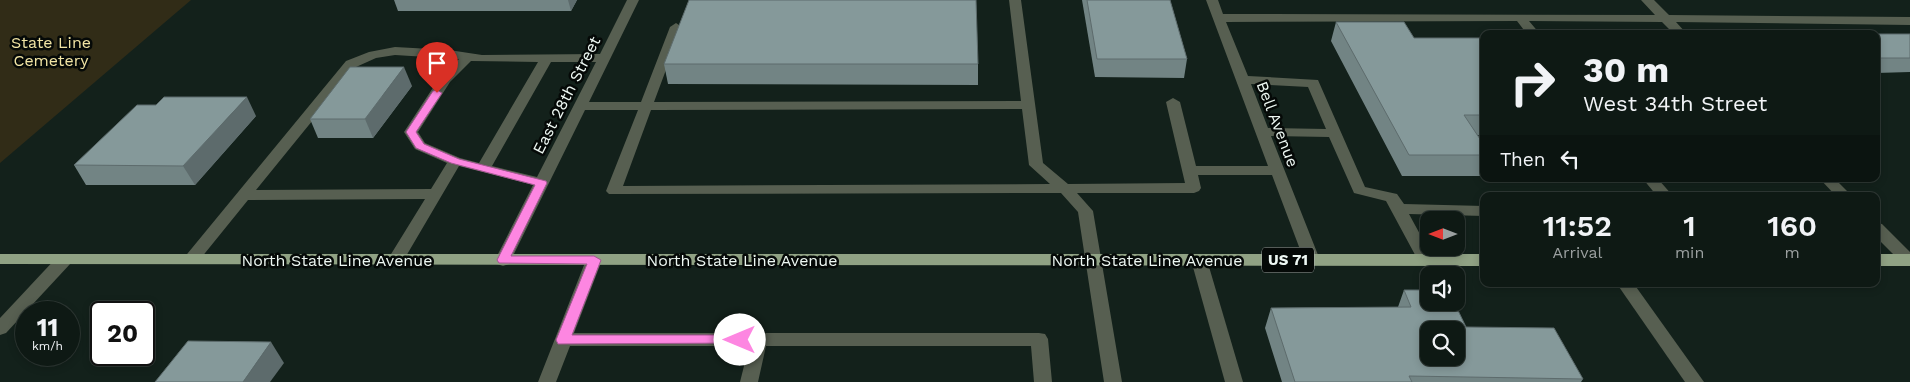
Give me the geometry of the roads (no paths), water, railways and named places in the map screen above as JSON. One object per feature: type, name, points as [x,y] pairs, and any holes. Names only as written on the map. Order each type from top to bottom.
[{"type":"main road","name":"North State Line Avenue","points":[[0,259],[1480,260]]},
{"type":"main road","points":[[1880,260],[1910,260]]},
{"type":"street","name":"East 28th Street","points":[[503,260],[633,0]]},
{"type":"street","points":[[1015,0],[1036,165],[1066,190],[1085,211],[1113,382]]},
{"type":"street","name":"Bell Avenue","points":[[1212,0],[1312,260]]},
{"type":"street","points":[[1647,0],[1677,30]]},
{"type":"street","points":[[1520,17],[1531,30]]},
{"type":"street","points":[[1220,18],[1520,17],[1910,21]]},
{"type":"street","points":[[676,27],[614,190],[1066,190],[1194,188],[1173,102]]},
{"type":"street","points":[[191,260],[351,64],[373,55],[394,51],[482,59],[604,58]]},
{"type":"street","points":[[468,57],[445,80],[411,132],[420,146],[455,161],[542,183]]},
{"type":"street","points":[[483,168],[546,59]]},
{"type":"street","points":[[1242,80],[1313,83],[1359,190],[1392,197],[1426,260]]},
{"type":"street","points":[[580,106],[1028,105]]},
{"type":"street","points":[[1262,132],[1335,133]]},
{"type":"street","points":[[396,260],[455,161]]},
{"type":"street","points":[[1191,171],[1277,170]]},
{"type":"street","points":[[1653,182],[1661,192]]},
{"type":"street","points":[[1830,182],[1840,192]]},
{"type":"street","points":[[245,195],[436,194]]},
{"type":"street","points":[[1398,209],[1480,211]]},
{"type":"street","points":[[1880,232],[1910,260]]},
{"type":"street","points":[[0,329],[65,260]]},
{"type":"street","points":[[547,382],[594,260]]},
{"type":"street","points":[[1200,260],[1234,382]]},
{"type":"street","points":[[1627,287],[1695,382]]},
{"type":"street","points":[[563,340],[1039,339],[1043,382]]},
{"type":"street","points":[[749,382],[759,340]]},
{"type":"park label","name":"State Line Cemetery","points":[[51,51]]}]
